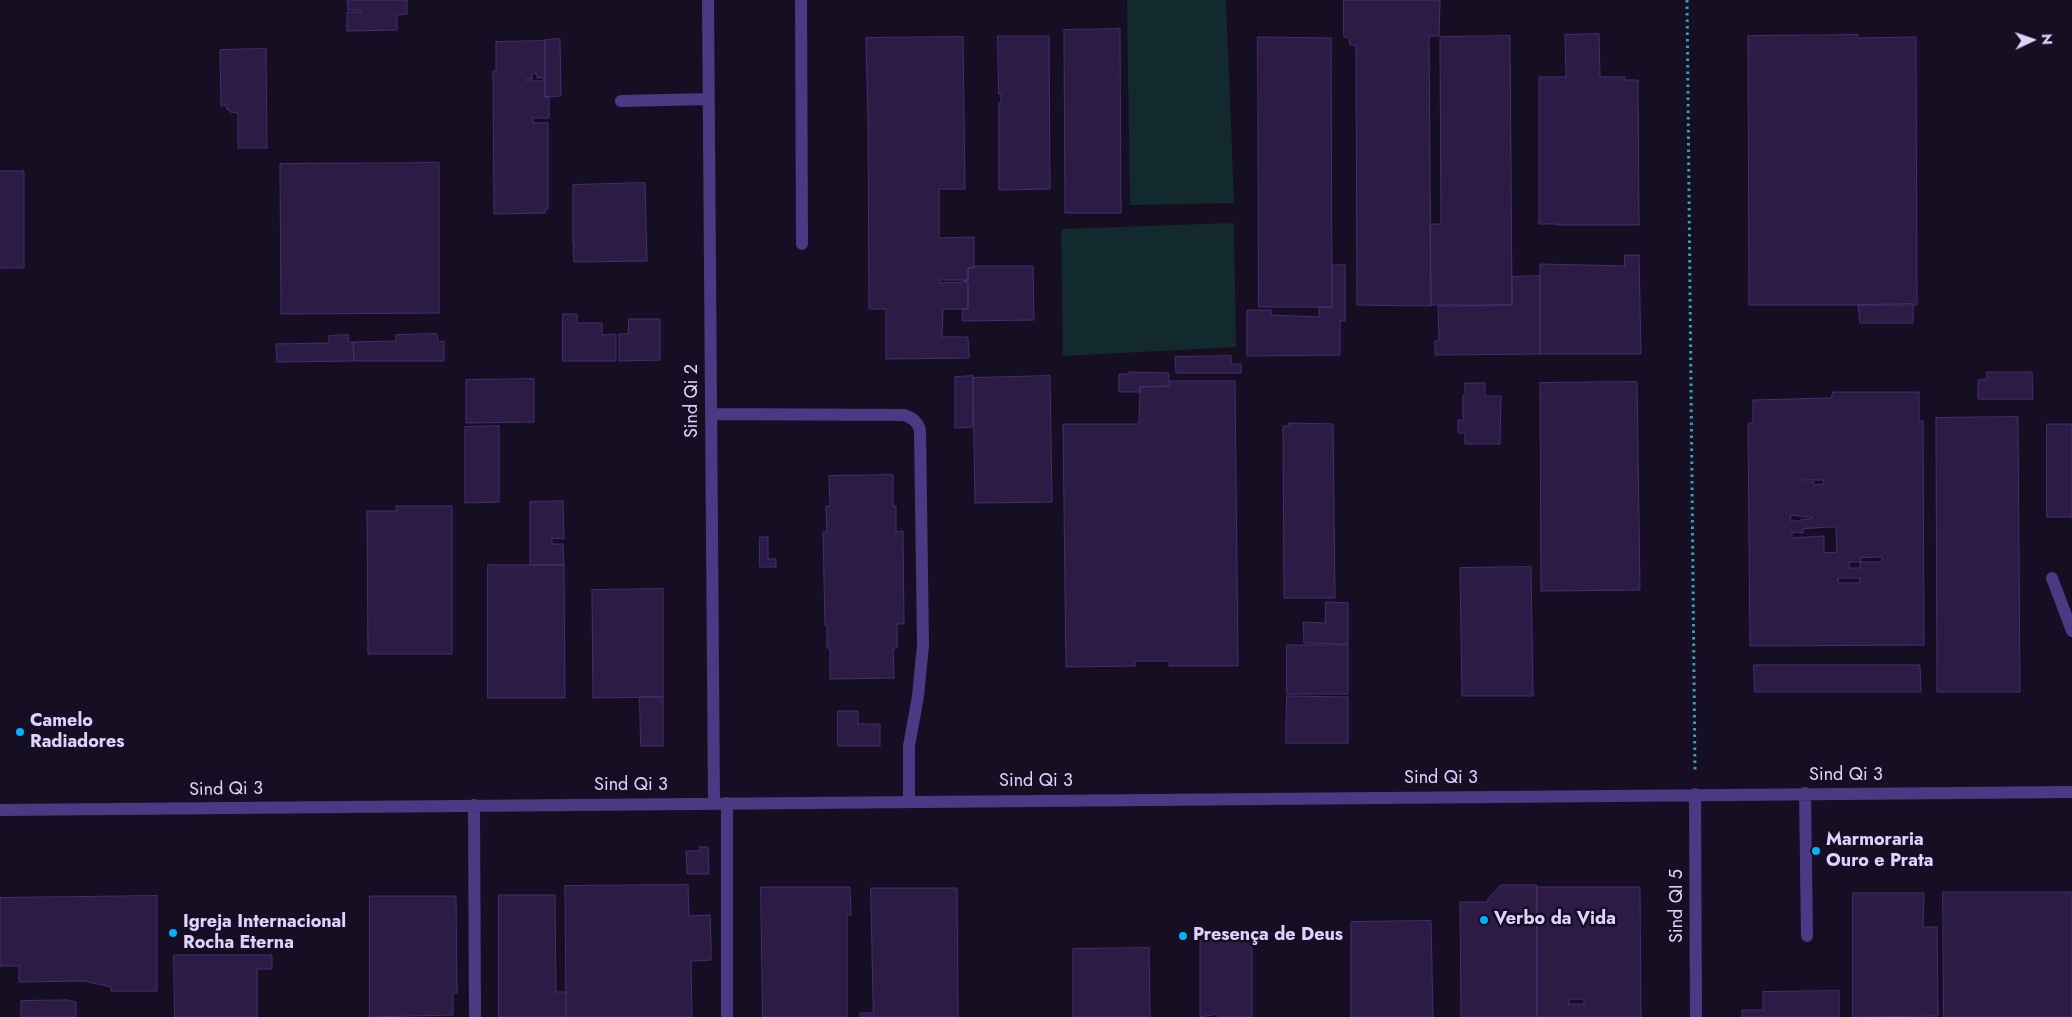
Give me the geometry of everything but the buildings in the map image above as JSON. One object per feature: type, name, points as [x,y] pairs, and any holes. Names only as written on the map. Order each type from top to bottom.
[{"type":"street","name":"Sind Qi 2","points":[[708,0],[714,803]]},
{"type":"street","points":[[801,0],[802,244]]},
{"type":"street","points":[[620,101],[708,99]]},
{"type":"street","points":[[711,414],[904,415],[910,417],[918,424],[920,430],[923,645],[918,696],[909,746],[909,801]]},
{"type":"street","points":[[2052,578],[2072,631]]},
{"type":"street","name":"Sind Qi 3","points":[[0,810],[727,802],[2072,792]]},
{"type":"street","points":[[1805,793],[1807,936]]},
{"type":"street","name":"Sind QI 5","points":[[1695,794],[1696,1017]]},
{"type":"street","points":[[727,802],[727,1017]]},
{"type":"street","points":[[474,805],[475,1017]]},
{"type":"path","points":[[1688,0],[1695,794]]},
{"type":"green space","points":[[1127,0],[1226,0],[1234,203],[1130,205]]},
{"type":"green space","points":[[1234,223],[1236,347],[1063,356],[1061,229]]},
{"type":"place","name":"Camelo Radiadores","points":[[20,732]]},
{"type":"place","name":"Marmoraria Ouro e Prata","points":[[1816,851]]},
{"type":"place","name":"Verbo da Vida","points":[[1484,920]]},
{"type":"place","name":"Igreja Internacional Rocha Eterna","points":[[173,933]]},
{"type":"place","name":"Presença de Deus","points":[[1183,936]]}]
